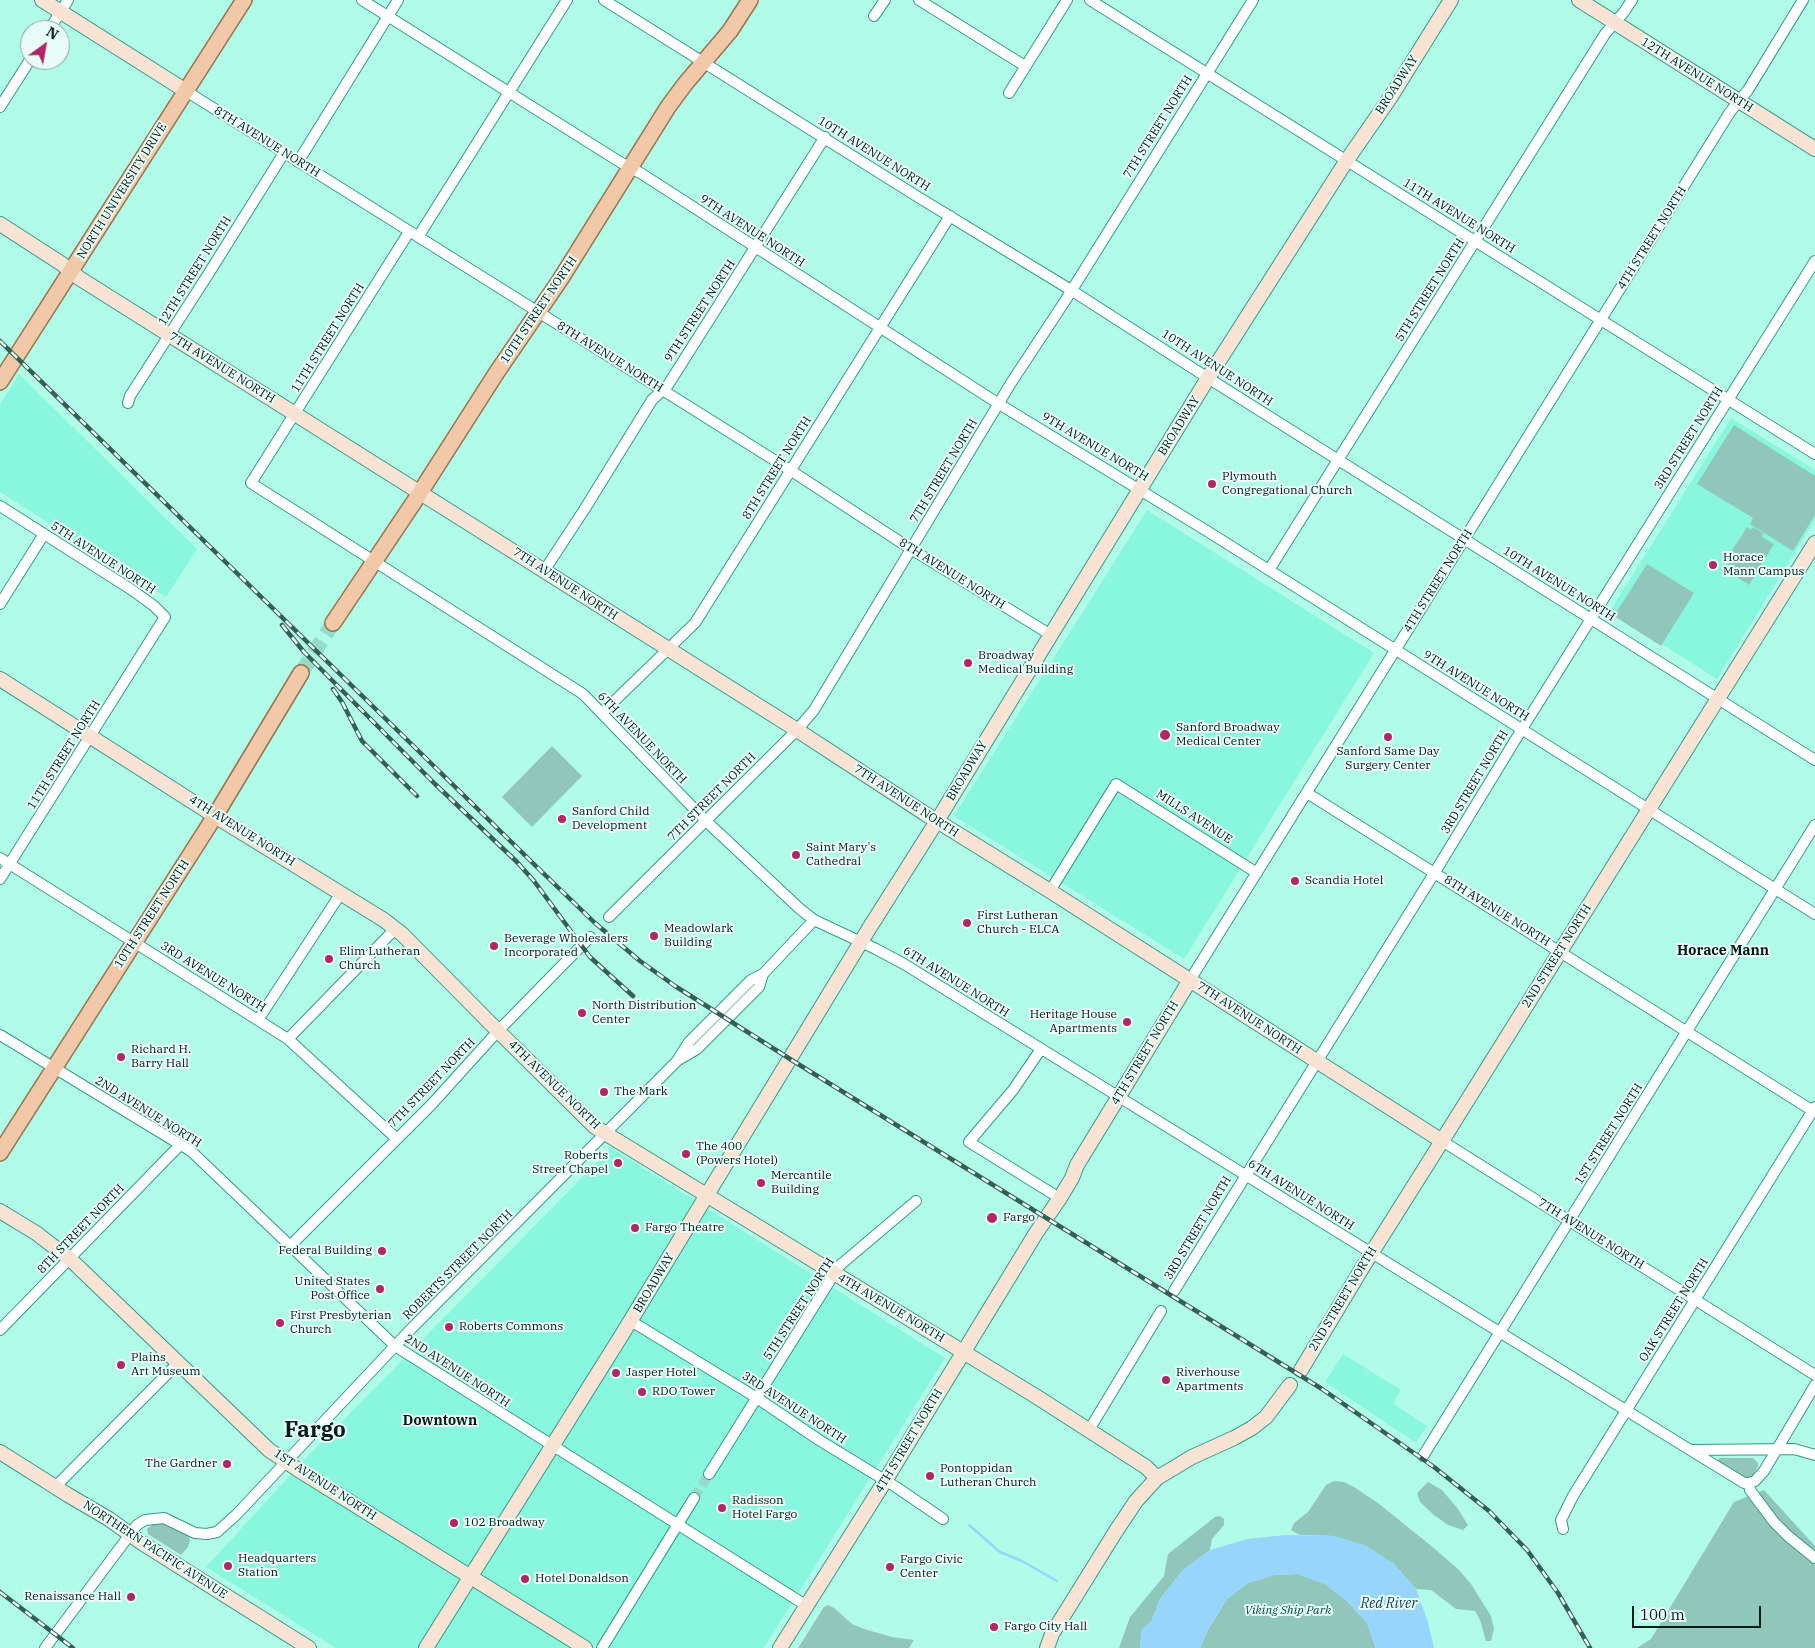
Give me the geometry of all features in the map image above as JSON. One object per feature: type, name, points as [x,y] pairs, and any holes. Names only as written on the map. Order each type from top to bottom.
[{"type":"main road","name":"NORTH UNIVERSITY DRIVE","points":[[0,382],[244,0]]},
{"type":"main road","name":"10TH STREET NORTH","points":[[333,623],[375,562],[496,372],[560,280],[668,108],[685,84],[730,31],[750,0]]},
{"type":"main road","name":"10TH STREET NORTH","points":[[0,1153],[215,816],[301,673]]},
{"type":"street","name":"8TH AVENUE NORTH","points":[[42,0],[64,6],[186,91],[662,389],[911,549],[1051,635]]},
{"type":"street","name":"9TH AVENUE NORTH","points":[[362,0],[630,168],[999,404],[1140,489],[1815,914]]},
{"type":"street","points":[[298,162],[398,0]]},
{"type":"street","name":"11TH STREET NORTH","points":[[251,483],[509,92],[567,0]]},
{"type":"street","name":"10TH AVENUE NORTH","points":[[604,0],[1071,290],[1815,760]]},
{"type":"street","points":[[874,16],[885,0]]},
{"type":"street","points":[[919,0],[1025,66]]},
{"type":"street","points":[[1009,93],[1067,0]]},
{"type":"street","name":"11TH AVENUE NORTH","points":[[1090,0],[1815,454]]},
{"type":"street","name":"7TH STREET NORTH","points":[[609,917],[814,710],[999,404],[1252,0]]},
{"type":"street","name":"BROADWAY","points":[[426,1648],[631,1321],[861,942],[1208,378],[1347,160],[1394,92],[1451,0]]},
{"type":"street","name":"12TH AVENUE NORTH","points":[[1579,0],[1815,149]]},
{"type":"street","name":"5TH STREET NORTH","points":[[1269,570],[1605,34],[1632,0]]},
{"type":"street","name":"4TH STREET NORTH","points":[[780,1648],[885,1481],[1036,1233],[1047,1219],[1072,1178],[1077,1165],[1306,792],[1730,112],[1748,90],[1803,0]]},
{"type":"street","points":[[55,20],[64,6]]},
{"type":"street","points":[[0,106],[23,70]]},
{"type":"street","name":"9TH STREET NORTH","points":[[544,571],[652,400],[668,385],[756,249],[825,137]]},
{"type":"street","name":"12TH STREET NORTH","points":[[128,403],[130,396],[284,153]]},
{"type":"street","name":"8TH STREET NORTH","points":[[602,713],[695,623],[950,216]]},
{"type":"street","name":"7TH AVENUE NORTH","points":[[0,224],[71,270],[79,278],[1815,1375]]},
{"type":"street","name":"3RD STREET NORTH","points":[[1174,1292],[1522,729],[1815,261]]},
{"type":"street","name":"6TH AVENUE NORTH","points":[[251,483],[583,694],[706,821],[814,920],[904,964],[1740,1481],[1749,1483]]},
{"type":"street","name":"5TH AVENUE NORTH","points":[[0,506],[132,590],[165,616],[148,643]]},
{"type":"street","points":[[0,604],[44,534]]},
{"type":"street","name":"2ND STREET NORTH","points":[[1300,1370],[1371,1252],[1815,543]]},
{"type":"street","name":"11TH STREET NORTH","points":[[0,880],[148,643]]},
{"type":"street","name":"4TH AVENUE NORTH","points":[[0,679],[154,775],[215,816],[396,928],[589,1121],[606,1134],[708,1194],[1089,1430],[1146,1467],[1157,1478]]},
{"type":"street","name":"MILLS AVENUE","points":[[1050,891],[1116,784],[1257,873]]},
{"type":"street","name":"8TH AVENUE NORTH","points":[[1306,792],[1814,1109]]},
{"type":"street","name":"1ST STREET NORTH","points":[[1423,1456],[1815,826]]},
{"type":"street","name":"3RD AVENUE NORTH","points":[[0,858],[288,1039],[397,1139]]},
{"type":"street","points":[[258,1020],[341,893]]},
{"type":"street","name":"ROBERTS STREET NORTH","points":[[130,1534],[137,1525],[145,1520],[164,1518],[195,1533],[207,1534],[217,1532],[236,1515],[395,1346],[677,1061],[689,1042],[751,980],[763,974],[814,920]]},
{"type":"street","points":[[288,1039],[396,928]]},
{"type":"street","name":"7TH STREET NORTH","points":[[291,1245],[397,1139],[498,1031],[590,938]]},
{"type":"street","name":"2ND AVENUE NORTH","points":[[0,1035],[191,1151],[395,1346],[807,1606]]},
{"type":"street","points":[[1041,1049],[1013,1090],[969,1142],[1053,1194]]},
{"type":"street","name":"OAK STREET NORTH","points":[[1563,1529],[1561,1520],[1574,1496],[1814,1109]]},
{"type":"street","name":"8TH STREET NORTH","points":[[0,1330],[180,1145]]},
{"type":"street","name":"4TH STREET NORTH","points":[[1036,1233],[1041,1215],[1053,1194],[1066,1174],[1077,1165]]},
{"type":"street","name":"5TH STREET NORTH","points":[[709,1474],[834,1273],[843,1262],[916,1200]]},
{"type":"street","name":"1ST AVENUE NORTH","points":[[0,1211],[36,1233],[70,1259],[269,1450],[585,1648]]},
{"type":"street","points":[[1089,1430],[1162,1312]]},
{"type":"street","name":"3RD AVENUE NORTH","points":[[631,1321],[757,1398],[943,1519]]},
{"type":"street","points":[[55,1487],[178,1363]]},
{"type":"street","points":[[1047,1648],[1052,1634],[1116,1531],[1136,1501],[1157,1478],[1192,1457],[1252,1428],[1266,1417],[1290,1385]]},
{"type":"street","points":[[1815,1385],[1764,1471],[1755,1481],[1749,1483],[1750,1490],[1774,1522],[1815,1558]]},
{"type":"street","points":[[1691,1450],[1794,1448],[1815,1455]]},
{"type":"street","name":"NORTHERN PACIFIC AVENUE","points":[[0,1452],[109,1519],[309,1648]]},
{"type":"street","points":[[602,1648],[694,1498]]},
{"type":"street","points":[[45,1648],[130,1534]]},
{"type":"shaded area","points":[[19,374],[197,549],[166,597],[0,492],[0,405]]},
{"type":"shaded area","name":"Horace Mann Campus","points":[[1731,418],[1815,470],[1815,520],[1717,679],[1610,611]]},
{"type":"shaded area","name":"Sanford Broadway Medical Center","points":[[1147,510],[1374,653],[1184,959],[954,816]]},
{"type":"shaded area","points":[[611,1148],[945,1358],[764,1648],[336,1648],[206,1567],[308,1456]]},
{"type":"shaded area","points":[[1343,1354],[1401,1390],[1393,1404],[1427,1426],[1416,1443],[1325,1382]]},
{"type":"green space","points":[[1734,425],[1815,476],[1815,515],[1793,551],[1750,524],[1753,518],[1697,484]]},
{"type":"green space","points":[[1747,527],[1751,530],[1753,527],[1763,533],[1762,537],[1774,544],[1749,585],[1731,573],[1734,568],[1728,564],[1734,554],[1731,552]]},
{"type":"green space","points":[[1647,564],[1694,593],[1661,646],[1614,616]]},
{"type":"green space","points":[[552,746],[582,776],[532,827],[502,797]]},
{"type":"green space","points":[[1720,1458],[1753,1458],[1758,1463],[1758,1466],[1753,1476],[1747,1479],[1717,1460]]},
{"type":"green space","points":[[1334,1481],[1344,1482],[1354,1487],[1378,1503],[1459,1570],[1471,1584],[1491,1616],[1494,1629],[1491,1641],[1486,1641],[1480,1620],[1475,1611],[1456,1609],[1431,1590],[1416,1589],[1393,1563],[1334,1536],[1300,1535],[1291,1530],[1294,1523],[1308,1512],[1326,1485]]},
{"type":"green space","points":[[1428,1482],[1442,1490],[1458,1509],[1468,1525],[1463,1530],[1448,1525],[1420,1502],[1417,1493]]},
{"type":"green space","points":[[1764,1490],[1815,1546],[1815,1648],[1637,1648],[1651,1639],[1734,1502]]},
{"type":"green space","points":[[1220,1516],[1224,1519],[1224,1525],[1212,1539],[1210,1550],[1183,1570],[1160,1599],[1151,1622],[1142,1629],[1140,1648],[1119,1648],[1130,1617],[1164,1576],[1168,1554],[1215,1517]]},
{"type":"green space","points":[[163,1523],[189,1536],[188,1547],[181,1555],[148,1534],[147,1529],[152,1525]]},
{"type":"green space","name":"Viking Ship Park","points":[[1298,1574],[1325,1584],[1348,1602],[1367,1623],[1376,1648],[1200,1648],[1209,1628],[1227,1599],[1248,1583],[1274,1575]]},
{"type":"green space","points":[[828,1605],[852,1624],[864,1629],[892,1637],[914,1640],[909,1648],[798,1648],[824,1607]]},
{"type":"water","name":"Red River","points":[[1285,1535],[1334,1536],[1365,1545],[1393,1563],[1416,1589],[1428,1622],[1434,1648],[1376,1648],[1367,1623],[1348,1602],[1325,1584],[1298,1574],[1274,1575],[1248,1583],[1227,1599],[1209,1628],[1200,1648],[1140,1648],[1142,1629],[1151,1622],[1160,1599],[1183,1570],[1210,1550],[1247,1539]]},
{"type":"waterway","points":[[969,1525],[1000,1552],[1022,1561],[1057,1581]]},
{"type":"tunnel","points":[[301,673],[333,623]]},
{"type":"tunnel","points":[[694,1498],[709,1474]]},
{"type":"railway","points":[[0,341],[542,872],[595,923],[640,961],[675,986],[790,1059],[1322,1389],[1434,1467],[1489,1511],[1527,1550],[1558,1593],[1590,1648]]},
{"type":"railway","points":[[282,625],[304,652],[435,784],[517,862],[534,881],[590,957],[633,996]]},
{"type":"railway","points":[[333,689],[342,702],[362,741],[417,796]]},
{"type":"railway","points":[[0,1592],[73,1648]]},
{"type":"place","name":"Plymouth Congregational Church","points":[[1212,484]]},
{"type":"place","name":"Horace Mann Campus","points":[[1713,565]]},
{"type":"place","name":"Broadway Medical Building","points":[[968,663]]},
{"type":"place","name":"Sanford Broadway Medical Center","points":[[1165,735]]},
{"type":"place","name":"Sanford Same Day Surgery Center","points":[[1388,737]]},
{"type":"place","name":"Sanford Child Development","points":[[562,819]]},
{"type":"place","name":"Saint Mary's Cathedral","points":[[796,855]]},
{"type":"place","name":"Scandia Hotel","points":[[1295,881]]},
{"type":"place","name":"First Lutheran Church - ELCA","points":[[967,923]]},
{"type":"place","name":"Meadowlark Building","points":[[654,936]]},
{"type":"place","name":"Beverage Wholesalers Incorporated","points":[[494,946]]},
{"type":"place","name":"Elim Lutheran Church","points":[[329,959]]},
{"type":"place","name":"North Distribution Center","points":[[582,1013]]},
{"type":"place","name":"Heritage House Apartments","points":[[1127,1022]]},
{"type":"place","name":"Richard H. Barry Hall","points":[[121,1057]]},
{"type":"place","name":"The Mark","points":[[604,1092]]},
{"type":"place","name":"The 400 (Powers Hotel)","points":[[686,1154]]},
{"type":"place","name":"Roberts Street Chapel","points":[[618,1163]]},
{"type":"place","name":"Mercantile Building","points":[[761,1183]]},
{"type":"place","name":"Fargo","points":[[992,1218]]},
{"type":"place","name":"Fargo Theatre","points":[[635,1228]]},
{"type":"place","name":"Federal Building","points":[[382,1251]]},
{"type":"place","name":"United States Post Office","points":[[380,1289]]},
{"type":"place","name":"First Presbyterian Church","points":[[280,1323]]},
{"type":"place","name":"Roberts Commons","points":[[449,1327]]},
{"type":"place","name":"Plains Art Museum","points":[[121,1365]]},
{"type":"place","name":"Jasper Hotel","points":[[616,1373]]},
{"type":"place","name":"Riverhouse Apartments","points":[[1166,1380]]},
{"type":"place","name":"RDO Tower","points":[[642,1392]]},
{"type":"place","name":"The Gardner","points":[[227,1464]]},
{"type":"place","name":"Pontoppidan Lutheran Church","points":[[930,1476]]},
{"type":"place","name":"Radisson Hotel Fargo","points":[[722,1508]]},
{"type":"place","name":"102 Broadway","points":[[454,1523]]},
{"type":"place","name":"Headquarters Station","points":[[228,1566]]},
{"type":"place","name":"Fargo Civic Center","points":[[890,1567]]},
{"type":"place","name":"Hotel Donaldson","points":[[525,1579]]},
{"type":"place","name":"Renaissance Hall","points":[[131,1597]]},
{"type":"place","name":"Fargo City Hall","points":[[994,1627]]},
{"type":"district","name":"Horace Mann","points":[[1723,951]]},
{"type":"district","name":"Downtown","points":[[440,1421]]},
{"type":"district","name":"Fargo","points":[[315,1431]]}]
